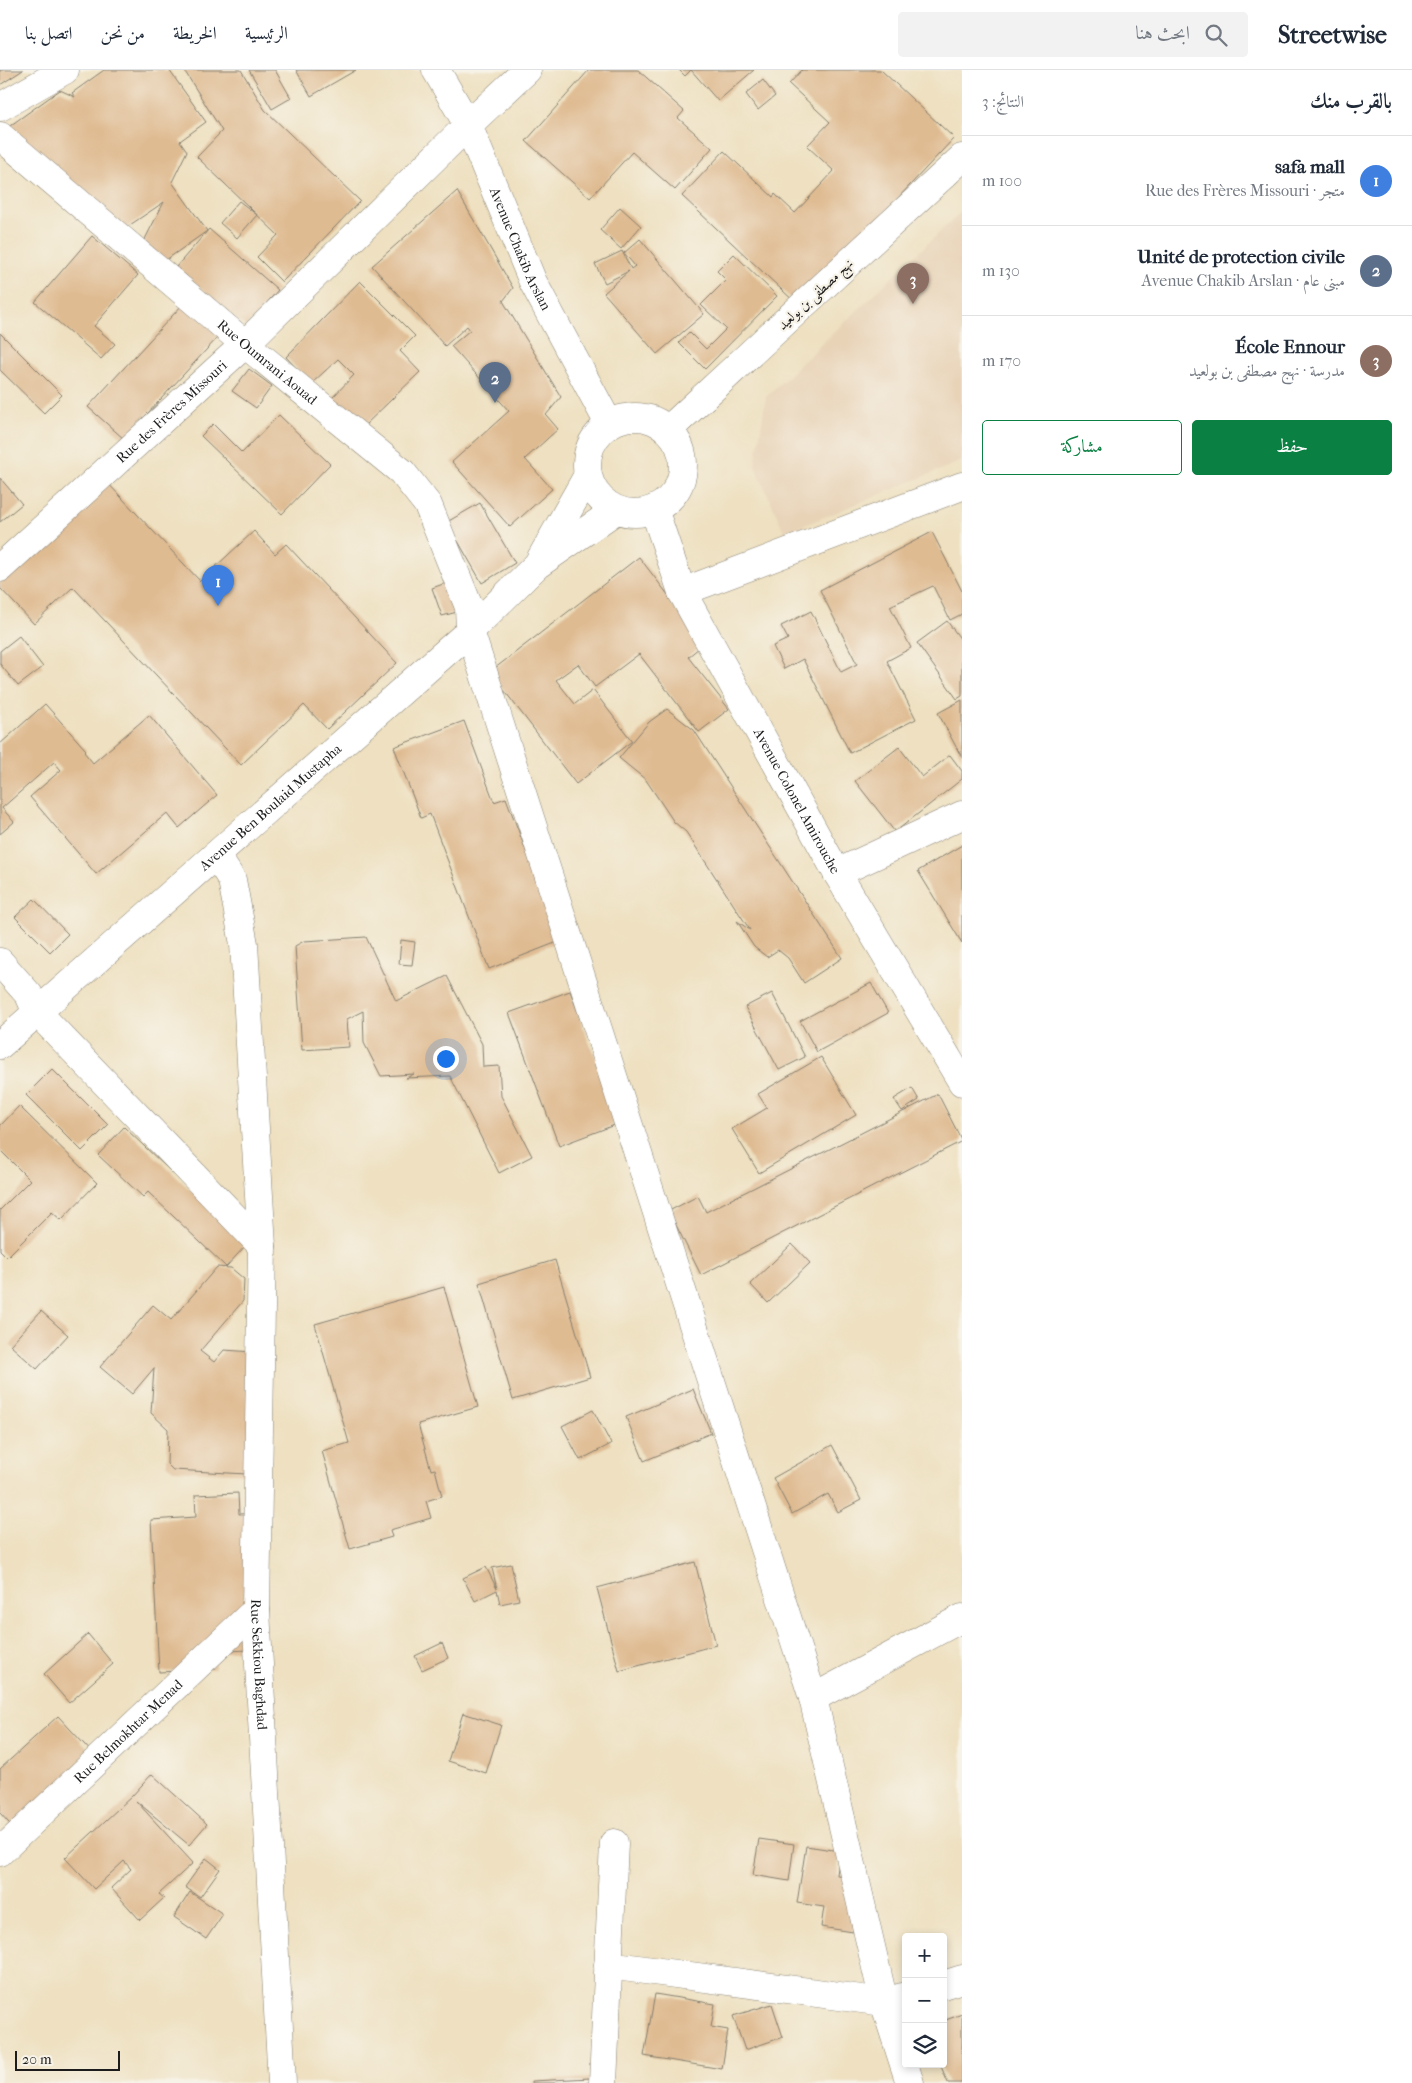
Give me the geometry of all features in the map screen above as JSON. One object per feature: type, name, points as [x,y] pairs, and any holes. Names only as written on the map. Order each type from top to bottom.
[{"type":"street","points":[[0,107],[65,70]]},
{"type":"street","name":"Avenue Chakib Arslan","points":[[436,70],[468,125],[532,282],[609,424]]},
{"type":"street","name":"Rue des Frères Missouri","points":[[0,568],[245,344],[468,125],[527,70]]},
{"type":"street","name":"Rue Oumrani Aouad","points":[[0,136],[245,344],[402,472],[428,505],[469,608],[470,631],[813,1698],[895,1999],[910,2083]]},
{"type":"street","name":"نهج مصطفى بن بولعيد","points":[[668,430],[962,158]]},
{"type":"street","points":[[628,417],[645,417],[668,430],[678,443],[683,470],[678,486],[668,499],[654,509],[633,513],[616,510],[605,503],[594,491],[588,475],[589,450],[597,435],[609,424],[628,417]]},
{"type":"street","points":[[537,565],[588,475]]},
{"type":"street","points":[[682,592],[962,486]]},
{"type":"street","name":"Avenue Colonel Amirouche","points":[[654,509],[682,592],[837,873],[962,1082]]},
{"type":"street","points":[[537,565],[616,510]]},
{"type":"street","name":"Avenue Ben Boulaid Mustapha","points":[[0,1045],[36,1011],[470,631],[537,565]]},
{"type":"street","points":[[837,873],[962,815]]},
{"type":"street","name":"Rue Sekkiou Baghdad","points":[[216,855],[232,880],[244,944],[262,1246],[256,1610],[278,2079]]},
{"type":"street","points":[[0,962],[28,995],[36,1011],[262,1246]]},
{"type":"street","name":"Rue Belmokhtar Menad","points":[[0,1852],[256,1610]]},
{"type":"street","points":[[813,1698],[962,1618]]},
{"type":"street","points":[[603,2083],[614,1843]]},
{"type":"street","points":[[608,1965],[895,1999]]},
{"type":"street","points":[[947,1984],[962,1979]]},
{"type":"shaded area","points":[[962,211],[962,461],[785,533],[755,466],[766,397]]},
{"type":"building","points":[[0,70],[23,70],[0,85]]},
{"type":"building","points":[[104,70],[169,70],[206,122],[180,141],[187,151],[172,182],[207,231],[163,262],[143,243],[164,202],[124,229],[7,133],[11,125],[60,90],[75,97],[72,93]]},
{"type":"building","points":[[184,70],[241,70],[265,110],[360,201],[282,282],[257,257],[278,235],[197,157],[222,131]]},
{"type":"building","points":[[249,70],[275,70],[291,98],[272,109]]},
{"type":"building","points":[[296,70],[356,70],[311,96]]},
{"type":"building","points":[[589,70],[638,70],[684,111],[678,118],[712,148],[675,190],[632,152],[590,198],[526,141]]},
{"type":"building","points":[[679,70],[691,70],[685,76]]},
{"type":"building","points":[[691,70],[754,70],[718,101]]},
{"type":"building","points":[[802,70],[881,70],[954,138],[798,305],[682,196],[724,151],[773,197],[775,194],[795,213],[834,171],[807,146],[830,122],[789,84]]},
{"type":"building","points":[[763,80],[775,96],[758,110],[746,94]]},
{"type":"building","points":[[457,191],[513,288],[503,301],[561,397],[546,415],[558,429],[525,459],[552,489],[510,527],[452,462],[509,411],[451,346],[470,330],[467,326],[445,346],[372,266]]},
{"type":"building","points":[[239,201],[257,215],[237,238],[220,223]]},
{"type":"building","points":[[620,207],[641,226],[621,249],[600,230]]},
{"type":"building","points":[[209,229],[278,290],[246,327],[176,267]]},
{"type":"building","points":[[92,236],[138,275],[94,326],[115,344],[101,359],[35,302]]},
{"type":"building","points":[[640,239],[704,314],[657,354],[604,293],[629,271],[605,283],[595,264],[622,251],[631,269],[635,266],[624,253]]},
{"type":"building","points":[[734,254],[777,296],[705,369],[679,343],[689,332],[706,349],[726,329],[701,305],[726,280],[717,271]]},
{"type":"building","points":[[360,281],[415,336],[400,351],[420,372],[362,428],[332,398],[354,375],[338,359],[311,384],[286,357]]},
{"type":"building","points":[[184,303],[219,336],[124,439],[88,407]]},
{"type":"building","points":[[0,333],[62,395],[44,413],[0,370]]},
{"type":"building","points":[[249,369],[272,386],[256,408],[232,391]]},
{"type":"building","points":[[279,415],[330,464],[282,514],[201,436],[213,424],[242,453]]},
{"type":"building","points":[[0,478],[22,504],[0,522]]},
{"type":"building","points":[[105,480],[200,581],[254,531],[275,554],[286,544],[397,663],[327,729],[304,705],[241,765],[73,587],[34,624],[0,588],[0,579]]},
{"type":"building","points":[[480,503],[515,563],[482,583],[447,522]]},
{"type":"building","points":[[932,532],[962,591],[962,614],[950,620],[933,586],[890,606],[911,648],[887,661],[916,719],[850,753],[803,659],[784,669],[773,646],[788,639],[781,626],[811,611],[841,672],[857,664],[820,590]]},
{"type":"building","points":[[639,557],[705,643],[688,657],[729,709],[699,732],[639,654],[595,687],[578,664],[556,680],[575,704],[593,690],[632,741],[576,784],[490,672]]},
{"type":"building","points":[[446,583],[457,612],[442,616],[432,588]]},
{"type":"building","points":[[947,621],[962,641],[962,696],[957,699],[917,643]]},
{"type":"building","points":[[19,636],[43,667],[18,686],[0,664],[0,651]]},
{"type":"building","points":[[962,700],[962,758],[938,713]]},
{"type":"building","points":[[45,704],[86,750],[84,752],[93,763],[149,715],[217,795],[179,828],[167,813],[96,874],[30,797],[61,770],[54,762],[2,808],[14,822],[0,834],[0,744]]},
{"type":"building","points":[[667,709],[694,730],[842,958],[804,983],[788,958],[778,950],[767,957],[754,947],[737,921],[750,930],[686,832],[674,822],[646,780],[619,758],[649,722]]},
{"type":"building","points":[[464,721],[494,802],[506,798],[560,941],[489,969],[430,814],[421,818],[394,747]]},
{"type":"building","points":[[899,747],[922,777],[950,755],[962,771],[962,779],[895,832],[855,781]]},
{"type":"building","points":[[962,845],[962,943],[918,871]]},
{"type":"building","points":[[34,899],[68,934],[50,952],[15,917]]},
{"type":"building","points":[[366,937],[396,1001],[447,976],[482,1044],[483,1067],[499,1066],[501,1096],[532,1156],[499,1173],[450,1076],[406,1078],[414,1074],[381,1076],[364,1043],[363,1011],[347,1019],[349,1047],[302,1050],[295,946],[304,941]]},
{"type":"building","points":[[401,940],[415,942],[412,965],[399,964]]},
{"type":"building","points":[[871,983],[888,1013],[817,1052],[800,1021]]},
{"type":"building","points":[[570,991],[588,1040],[625,1121],[559,1146],[509,1013]]},
{"type":"building","points":[[772,993],[805,1057],[779,1070],[745,1007]]},
{"type":"building","points":[[821,1057],[856,1115],[759,1173],[732,1129],[767,1108],[758,1094]]},
{"type":"building","points":[[52,1069],[108,1125],[82,1151],[26,1095]]},
{"type":"building","points":[[912,1088],[919,1100],[902,1111],[894,1099]]},
{"type":"building","points":[[938,1094],[962,1141],[701,1275],[669,1211],[698,1196],[706,1212]]},
{"type":"building","points":[[19,1106],[97,1183],[61,1220],[52,1212],[7,1257],[0,1250],[0,1210],[30,1180],[0,1150],[0,1126]]},
{"type":"building","points":[[124,1127],[247,1244],[226,1267],[148,1192],[143,1197],[98,1155]]},
{"type":"building","points":[[792,1244],[810,1263],[768,1303],[750,1284]]},
{"type":"building","points":[[555,1260],[590,1377],[513,1400],[479,1283]]},
{"type":"building","points":[[217,1267],[231,1268],[244,1279],[243,1301],[200,1351],[214,1362],[224,1350],[253,1352],[247,1474],[173,1470],[167,1464],[168,1429],[151,1413],[154,1368],[132,1394],[100,1367],[153,1305],[171,1320]]},
{"type":"building","points":[[444,1287],[478,1407],[418,1424],[431,1470],[435,1469],[442,1496],[426,1501],[431,1518],[390,1530],[392,1537],[350,1549],[322,1451],[349,1443],[315,1324]]},
{"type":"building","points":[[41,1311],[68,1335],[37,1369],[10,1345]]},
{"type":"building","points":[[693,1389],[711,1433],[644,1461],[626,1417]]},
{"type":"building","points":[[593,1410],[611,1444],[580,1460],[562,1426]]},
{"type":"building","points":[[832,1445],[861,1500],[838,1512],[828,1494],[792,1514],[773,1478]]},
{"type":"building","points":[[238,1493],[239,1514],[261,1513],[246,1650],[214,1652],[215,1669],[159,1672],[151,1520],[196,1517],[195,1495]]},
{"type":"building","points":[[695,1562],[716,1645],[619,1671],[597,1588]]},
{"type":"building","points":[[511,1564],[519,1600],[500,1604],[497,1590],[475,1601],[463,1578],[486,1567],[497,1589],[492,1568]]},
{"type":"building","points":[[88,1634],[113,1664],[69,1703],[44,1674]]},
{"type":"building","points":[[442,1643],[448,1658],[422,1670],[415,1656]]},
{"type":"building","points":[[463,1713],[501,1725],[486,1773],[448,1761]]},
{"type":"building","points":[[58,1716],[96,1757],[16,1831],[0,1813],[0,1769]]},
{"type":"building","points":[[152,1774],[207,1824],[189,1845],[136,1801],[193,1863],[159,1894],[164,1898],[140,1920],[111,1888],[131,1869],[124,1861],[94,1889],[65,1858],[132,1796]]},
{"type":"building","points":[[759,1839],[794,1844],[789,1881],[753,1875]]},
{"type":"building","points":[[806,1846],[840,1851],[837,1875],[861,1878],[853,1932],[821,1927],[824,1907],[797,1903]]},
{"type":"building","points":[[206,1858],[220,1869],[200,1897],[185,1887]]},
{"type":"building","points":[[190,1892],[223,1914],[206,1939],[174,1917]]},
{"type":"building","points":[[655,1994],[715,2004],[711,2027],[728,2030],[722,2069],[644,2056]]},
{"type":"building","points":[[772,2004],[783,2037],[745,2050],[733,2016]]},
{"type":"building","points":[[962,2014],[962,2083],[948,2083],[942,2068],[947,2068],[947,2020]]},
{"type":"building","points":[[610,2077],[610,2083],[532,2083],[532,2081]]},
{"type":"place","name":"École Ennour","points":[[913,304]]},
{"type":"place","name":"Unité de protection civile","points":[[495,403]]},
{"type":"place","name":"safa mall","points":[[218,606]]}]
